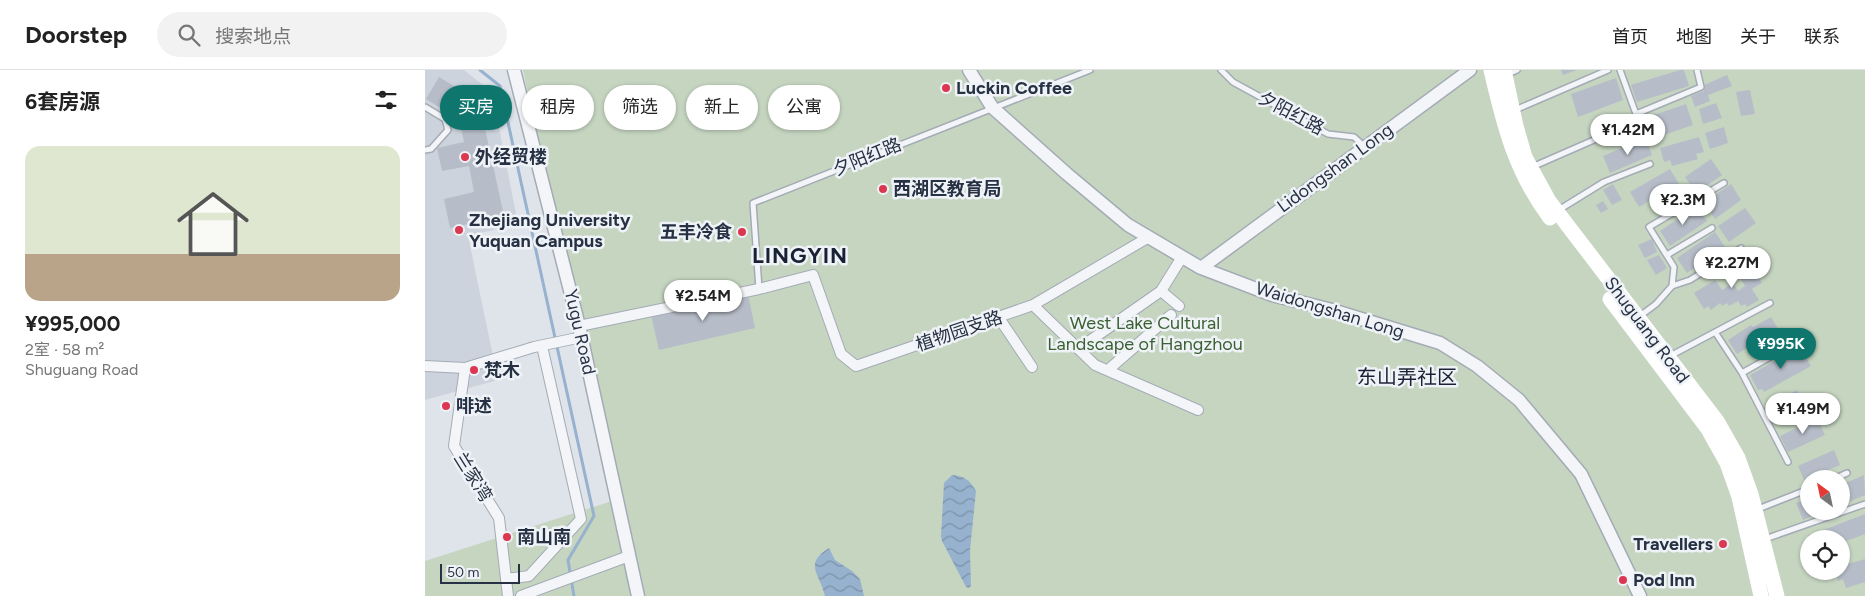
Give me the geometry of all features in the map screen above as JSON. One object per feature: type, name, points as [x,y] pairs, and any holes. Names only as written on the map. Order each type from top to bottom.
[{"type":"main road","name":"Shuguang Road","points":[[1504,71],[1525,157],[1549,201],[1717,421],[1738,458],[1755,510],[1777,596]]},
{"type":"main road","name":"Shuguang Road","points":[[1504,71],[1505,130],[1519,166],[1537,200],[1708,429],[1727,463],[1739,497],[1761,596]]},
{"type":"street","name":"Yugu Road","points":[[514,70],[580,332],[638,596]]},
{"type":"street","name":"Waidongshan Long","points":[[969,70],[992,107],[1067,174],[1128,225],[1182,257],[1201,268],[1272,295],[1332,310],[1440,343],[1477,366],[1519,400],[1581,474],[1640,596]]},
{"type":"street","name":"Lidongshan Long","points":[[1201,268],[1470,70]]},
{"type":"street","name":"植物园支路","points":[[759,289],[813,275],[841,354],[855,366],[1033,305],[1149,237]]},
{"type":"street","points":[[1079,349],[1161,290],[1182,257]]},
{"type":"street","points":[[425,366],[465,368],[580,332],[759,289]]},
{"type":"street","points":[[1161,290],[1179,306]]},
{"type":"street","points":[[1033,305],[1095,364],[1198,410]]},
{"type":"street","points":[[1108,370],[1171,315]]},
{"type":"street","points":[[999,318],[1032,367]]},
{"type":"street","points":[[506,578],[529,576],[581,519],[538,346]]},
{"type":"street","name":"兰家湾","points":[[465,368],[454,446],[499,518],[508,596]]},
{"type":"street","points":[[521,596],[629,556]]},
{"type":"lane","name":"夕阳红路","points":[[759,289],[753,203],[992,107],[1090,70]]},
{"type":"lane","name":"夕阳红路","points":[[1221,70],[1233,82],[1328,134],[1354,137],[1365,146]]},
{"type":"lane","points":[[1513,112],[1608,70]]},
{"type":"lane","points":[[1531,168],[1635,122],[1636,114],[1619,70]]},
{"type":"lane","points":[[1636,114],[1701,88],[1697,70]]},
{"type":"lane","points":[[425,107],[445,119],[448,130],[431,149],[425,150]]},
{"type":"lane","points":[[1557,211],[1603,182],[1651,164]]},
{"type":"lane","points":[[1672,286],[1674,267],[1649,227],[1724,183]]},
{"type":"lane","points":[[1667,255],[1712,228]]},
{"type":"lane","points":[[1638,318],[1656,304],[1672,286],[1690,280],[1741,248]]},
{"type":"lane","points":[[1667,357],[1770,303]]},
{"type":"lane","points":[[1715,332],[1742,372],[1788,462]]},
{"type":"lane","points":[[1742,372],[1795,343]]},
{"type":"lane","points":[[1755,510],[1800,492]]},
{"type":"lane","points":[[1763,540],[1865,504]]},
{"type":"shaded area","name":"Zhejiang University Yuquan Campus","points":[[425,70],[464,70],[483,85],[440,85],[440,130],[499,130],[518,224],[468,236],[498,380],[425,400]]},
{"type":"green space","name":"West Lake Cultural Landscape of Hangzhou","points":[[523,70],[1865,70],[1865,596],[425,596],[425,561],[612,501],[535,130],[594,130],[594,85],[526,85]]},
{"type":"water","points":[[952,475],[966,479],[976,491],[970,550],[971,586],[969,588],[966,587],[941,536],[944,483]]},
{"type":"water","points":[[829,548],[835,560],[852,571],[860,579],[864,596],[825,596],[815,570],[815,564],[821,554]]},
{"type":"building","points":[[1561,70],[1577,70],[1563,75]]},
{"type":"building","points":[[1684,70],[1689,86],[1637,102],[1631,85]]},
{"type":"building","points":[[1727,75],[1732,86],[1708,95],[1710,101],[1695,107],[1691,96],[1704,91],[1702,86]]},
{"type":"building","name":"外经贸楼","points":[[439,77],[452,85],[440,85],[440,107],[426,99]]},
{"type":"building","points":[[1616,78],[1623,100],[1578,117],[1571,94]]},
{"type":"building","points":[[1750,90],[1755,114],[1741,116],[1736,92]]},
{"type":"building","points":[[1716,103],[1722,118],[1703,124],[1699,109]]},
{"type":"building","points":[[1686,104],[1693,125],[1655,138],[1648,117]]},
{"type":"building","points":[[1724,127],[1728,143],[1710,149],[1705,133]]},
{"type":"building","name":"外经贸楼","points":[[461,130],[485,130],[504,216],[450,228],[444,199],[474,192],[469,166],[442,171],[437,148],[464,142]]},
{"type":"building","points":[[1699,137],[1704,152],[1696,154],[1698,159],[1672,166],[1670,160],[1664,162],[1660,148]]},
{"type":"building","points":[[1645,138],[1652,155],[1610,173],[1603,156]]},
{"type":"building","points":[[1711,159],[1722,175],[1696,193],[1685,177]]},
{"type":"building","points":[[1670,169],[1679,184],[1639,207],[1630,192]]},
{"type":"building","points":[[1613,184],[1622,200],[1612,205],[1603,190]]},
{"type":"building","points":[[1731,184],[1741,200],[1715,219],[1704,203]]},
{"type":"building","points":[[1603,201],[1608,209],[1601,213],[1596,205]]},
{"type":"building","points":[[1697,206],[1707,221],[1670,246],[1660,231]]},
{"type":"building","points":[[1745,208],[1756,223],[1729,242],[1718,226]]},
{"type":"building","points":[[1715,232],[1725,247],[1687,273],[1677,258]]},
{"type":"building","points":[[1652,239],[1657,252],[1645,258],[1638,245]]},
{"type":"building","points":[[1659,255],[1667,268],[1656,275],[1647,260]]},
{"type":"building","points":[[1746,258],[1762,283],[1752,289],[1759,300],[1747,307],[1745,304],[1741,306],[1738,301],[1729,306],[1727,303],[1722,306],[1720,303],[1711,310],[1708,306],[1704,309],[1694,293],[1715,280],[1722,290],[1733,283],[1738,291],[1745,286],[1732,266]]},
{"type":"building","points":[[748,294],[755,328],[659,350],[651,315]]},
{"type":"building","points":[[1771,317],[1781,334],[1762,345],[1759,341],[1737,354],[1728,340],[1751,325],[1753,327]]},
{"type":"building","points":[[1800,347],[1811,366],[1764,392],[1762,389],[1758,390],[1750,375]]},
{"type":"building","points":[[1797,390],[1806,407],[1770,425],[1762,409]]},
{"type":"building","points":[[1817,418],[1825,435],[1788,452],[1780,436]]},
{"type":"building","points":[[1834,450],[1840,465],[1828,470],[1800,471],[1798,466]]},
{"type":"building","points":[[1864,475],[1865,495],[1850,501],[1850,481]]},
{"type":"building","points":[[1800,501],[1800,513],[1796,503]]},
{"type":"building","points":[[1865,514],[1865,534],[1850,540],[1850,530],[1824,530],[1850,520]]},
{"type":"building","points":[[1865,559],[1865,582],[1846,588],[1843,580],[1850,580],[1850,563]]},
{"type":"waterway","points":[[480,70],[500,86],[594,516],[568,560],[574,596]]},
{"type":"place","name":"Luckin Coffee","points":[[946,88]]},
{"type":"place","name":"外经贸楼","points":[[465,157]]},
{"type":"place","name":"西湖区教育局","points":[[883,189]]},
{"type":"place","name":"Zhejiang University Yuquan Campus","points":[[459,230]]},
{"type":"place","name":"五丰冷食","points":[[742,232]]},
{"type":"place","name":"梵木","points":[[474,370]]},
{"type":"place","name":"啡述","points":[[446,406]]},
{"type":"place","name":"南山南","points":[[507,537]]},
{"type":"place","name":"Travellers","points":[[1723,544]]},
{"type":"place","name":"Pod Inn","points":[[1623,580]]},
{"type":"district","name":"LINGYIN","points":[[800,255]]},
{"type":"district","name":"东山弄社区","points":[[1407,377]]}]
